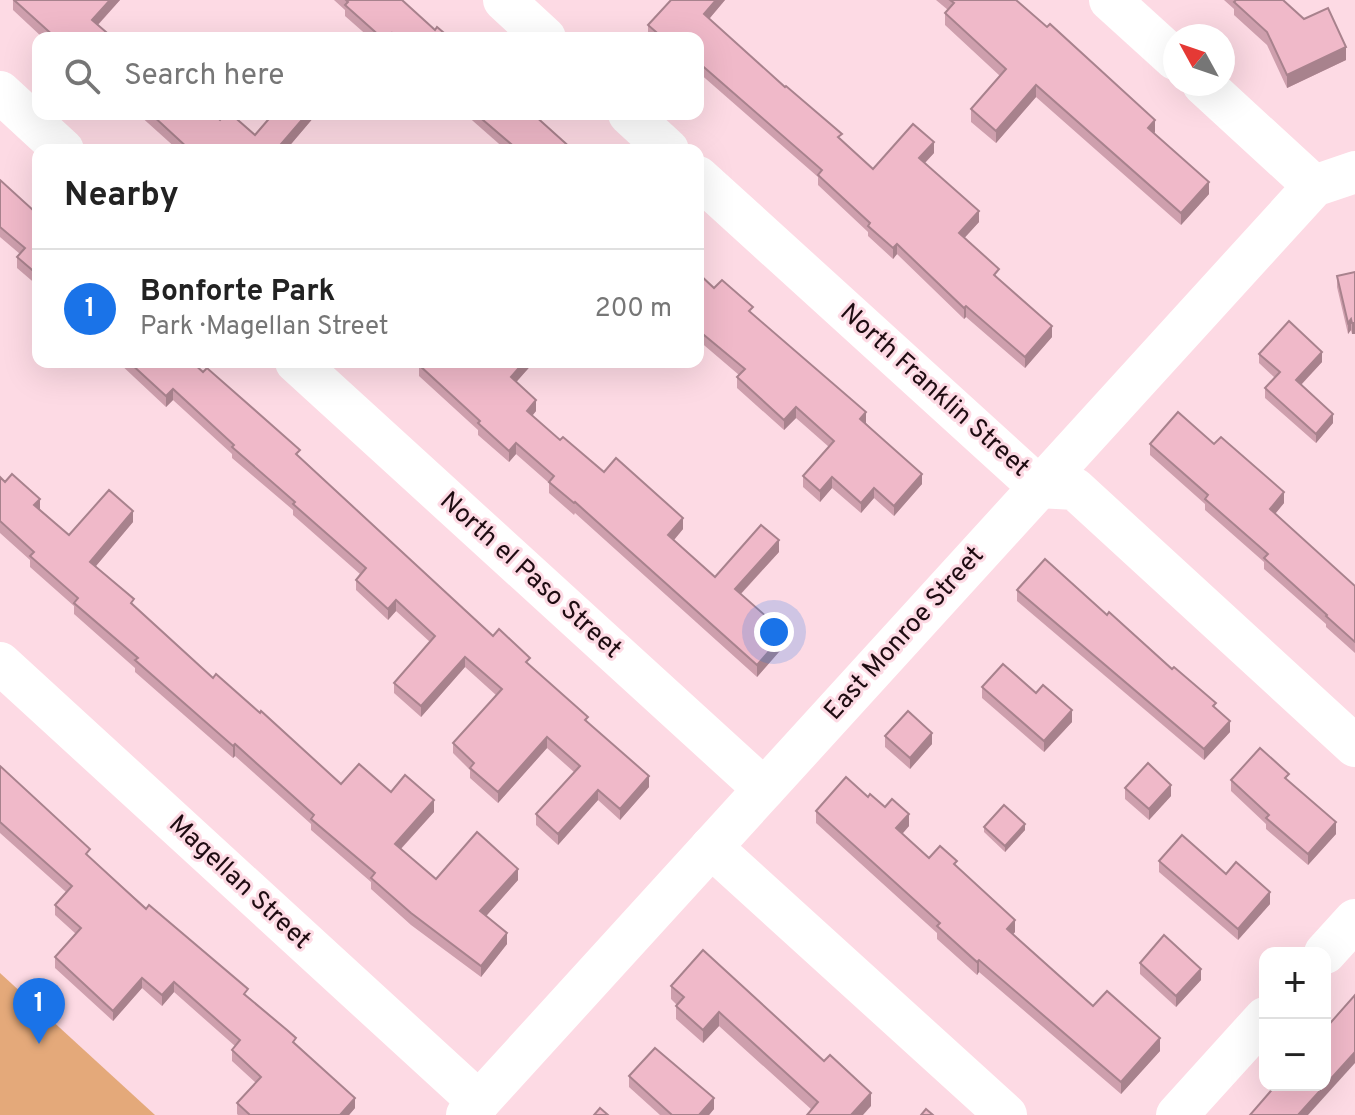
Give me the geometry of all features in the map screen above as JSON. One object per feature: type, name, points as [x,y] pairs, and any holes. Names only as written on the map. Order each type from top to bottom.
[{"type":"street","points":[[504,0],[539,32]]},
{"type":"street","points":[[1110,0],[1163,48]]},
{"type":"street","points":[[0,92],[56,144]]},
{"type":"street","points":[[1216,96],[1314,186]]},
{"type":"street","points":[[636,120],[662,144]]},
{"type":"street","name":"East Monroe Street","points":[[473,1109],[1314,186],[1355,172]]},
{"type":"street","name":"North Franklin Street","points":[[704,182],[1039,487],[1075,489],[1355,746]]},
{"type":"street","name":"North el Paso Street","points":[[303,368],[764,789]]},
{"type":"street","name":"Magellan Street","points":[[0,663],[473,1109]]},
{"type":"street","points":[[711,847],[1006,1115]]},
{"type":"street","points":[[1330,947],[1355,920]]},
{"type":"street","points":[[1177,1115],[1264,1019]]},
{"type":"shaded area","points":[[0,973],[155,1115],[0,1115]]},
{"type":"building","points":[[14,0],[110,0],[92,20],[106,32],[49,32]]},
{"type":"building","points":[[346,0],[402,0],[435,30],[437,27],[443,32],[375,32],[345,5]]},
{"type":"building","points":[[671,0],[716,0],[704,14],[842,134],[838,137],[873,169],[913,124],[934,142],[919,158],[979,211],[959,233],[999,269],[994,275],[1052,326],[1025,357],[966,306],[964,308],[897,244],[893,248],[868,226],[870,223],[818,175],[822,170],[704,67],[704,32],[656,32],[648,25]]},
{"type":"building","points":[[950,0],[1016,0],[1047,27],[1050,24],[1155,120],[1148,128],[1209,182],[1181,213],[1036,85],[996,131],[971,109],[1006,69],[945,13],[954,3]]},
{"type":"building","points":[[1283,0],[1304,19],[1328,8],[1346,47],[1287,75],[1267,32],[1234,2]]},
{"type":"building","points":[[158,120],[238,120],[255,135],[268,120],[302,120],[281,144],[184,144]]},
{"type":"building","points":[[483,120],[540,120],[566,144],[511,144]]},
{"type":"building","points":[[0,180],[32,209],[32,270],[17,257],[25,248],[0,227]]},
{"type":"building","points":[[1355,272],[1355,323],[1351,319],[1348,323],[1337,276]]},
{"type":"building","points":[[704,279],[714,288],[722,280],[753,307],[749,311],[866,412],[860,419],[922,474],[894,506],[874,488],[861,503],[832,477],[820,491],[803,476],[834,441],[796,407],[784,420],[737,377],[745,369],[704,335]]},
{"type":"building","points":[[1289,321],[1322,352],[1296,380],[1333,414],[1316,434],[1265,388],[1280,372],[1259,354]]},
{"type":"building","points":[[136,368],[199,368],[203,372],[207,368],[300,450],[296,454],[493,636],[499,629],[530,658],[526,662],[588,717],[585,720],[649,776],[620,809],[598,790],[558,834],[536,814],[580,766],[547,737],[498,792],[470,768],[474,763],[453,743],[502,689],[465,657],[421,706],[394,683],[435,636],[396,600],[388,609],[356,580],[366,568],[293,504],[295,502],[232,447],[234,445],[173,389],[166,396]]},
{"type":"building","points":[[422,368],[519,368],[511,377],[536,400],[527,411],[604,472],[616,458],[683,518],[668,535],[715,577],[761,525],[779,540],[735,589],[785,633],[757,665],[549,482],[554,476],[516,443],[509,451],[478,423],[480,421]]},
{"type":"building","points":[[1178,412],[1214,444],[1221,437],[1284,492],[1270,509],[1355,586],[1355,642],[1264,558],[1268,554],[1205,499],[1208,495],[1150,444]]},
{"type":"building","points":[[12,474],[40,499],[34,505],[69,535],[109,490],[133,511],[90,562],[134,599],[131,603],[213,678],[216,674],[261,711],[341,784],[359,764],[391,792],[405,775],[434,800],[395,844],[436,879],[477,832],[518,869],[480,911],[507,933],[481,966],[371,878],[375,873],[311,819],[314,815],[74,603],[78,598],[30,556],[34,552],[0,521],[0,477],[5,482]]},
{"type":"building","points":[[1045,559],[1107,615],[1109,612],[1172,669],[1174,667],[1216,703],[1213,706],[1230,721],[1204,749],[1017,590]]},
{"type":"building","points":[[1003,664],[1036,693],[1043,685],[1072,710],[1044,741],[982,687]]},
{"type":"building","points":[[908,711],[932,733],[910,758],[885,736]]},
{"type":"building","points":[[1260,748],[1289,774],[1285,778],[1336,822],[1308,854],[1266,818],[1269,815],[1231,780]]},
{"type":"building","points":[[1148,763],[1171,785],[1149,809],[1125,788]]},
{"type":"building","points":[[0,766],[90,849],[86,854],[146,909],[149,905],[248,989],[244,994],[296,1038],[293,1042],[355,1098],[340,1115],[250,1115],[237,1103],[261,1077],[232,1050],[240,1040],[174,982],[162,995],[142,978],[113,1011],[55,957],[81,928],[55,905],[72,886],[0,822]]},
{"type":"building","points":[[846,777],[868,797],[870,794],[885,807],[892,799],[909,814],[896,828],[929,858],[940,846],[957,861],[954,864],[1015,920],[1007,929],[1093,1006],[1107,991],[1160,1038],[1121,1082],[979,960],[977,962],[937,926],[940,923],[816,811]]},
{"type":"building","points":[[1004,805],[1025,824],[1005,846],[984,827]]},
{"type":"building","points":[[1182,835],[1226,874],[1236,862],[1270,892],[1238,929],[1159,861]]},
{"type":"building","points":[[1164,935],[1201,969],[1176,996],[1140,963]]},
{"type":"building","points":[[703,950],[824,1061],[830,1055],[871,1093],[851,1115],[807,1115],[818,1102],[719,1012],[703,1030],[676,1006],[684,997],[671,986]]},
{"type":"building","points":[[1355,995],[1355,1052],[1331,1079],[1331,1022]]},
{"type":"building","points":[[655,1048],[714,1098],[699,1115],[672,1115],[629,1076]]},
{"type":"building","points":[[1271,1091],[1320,1091],[1298,1115],[1250,1115]]},
{"type":"building","points":[[600,1108],[608,1115],[594,1115]]},
{"type":"place","name":"Bonforte Park","points":[[39,1044]]}]
